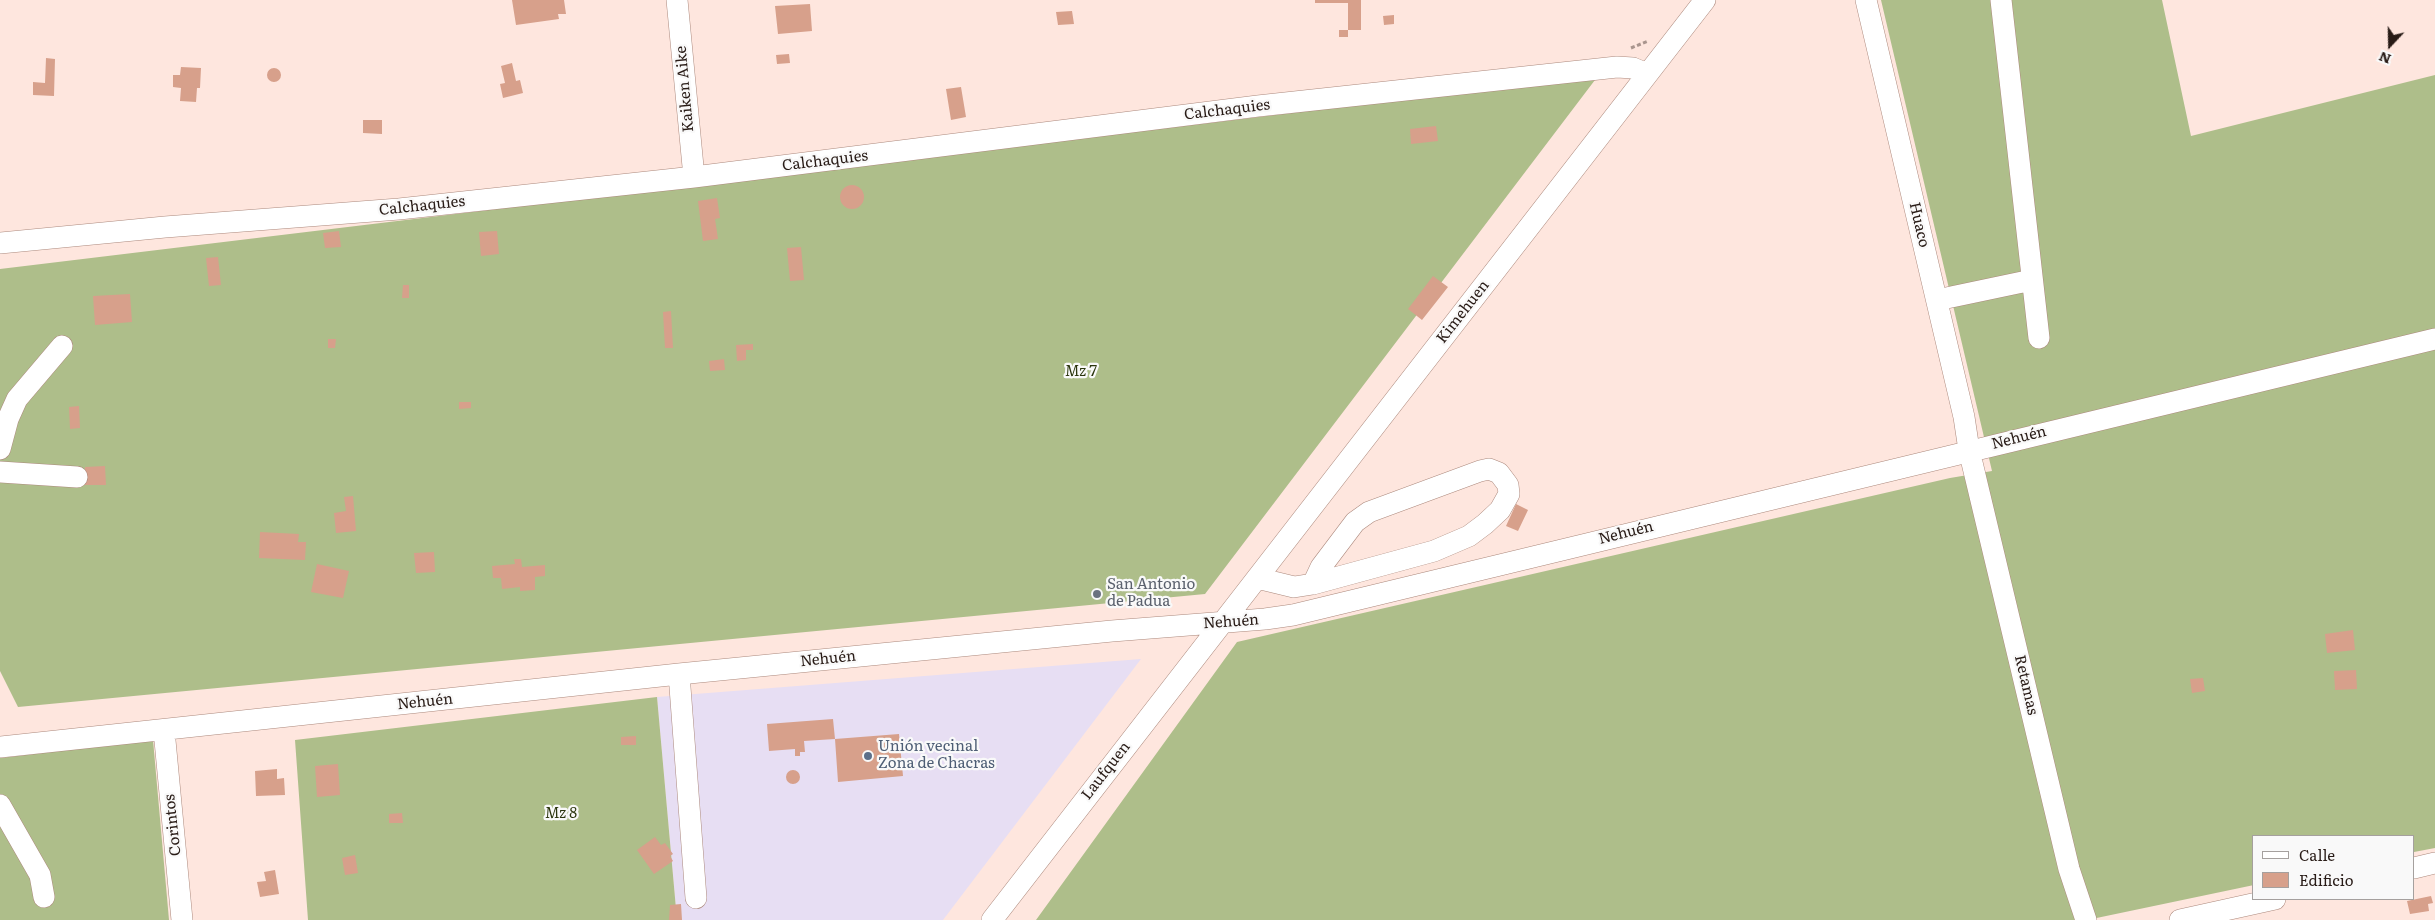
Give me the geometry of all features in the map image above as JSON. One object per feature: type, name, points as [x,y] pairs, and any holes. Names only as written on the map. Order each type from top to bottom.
[{"type":"street","name":"Kaiken Aike","points":[[677,0],[694,178]]},
{"type":"street","name":"Kimehuen","points":[[1221,623],[1705,0]]},
{"type":"street","name":"Huaco","points":[[1866,0],[1964,416],[1969,450]]},
{"type":"street","points":[[2001,0],[2039,338]]},
{"type":"street","name":"Calchaquies","points":[[0,243],[165,227],[399,209],[694,178],[1258,106],[1587,70],[1617,67],[1633,68],[1647,74]]},
{"type":"street","points":[[1937,300],[2032,280]]},
{"type":"street","name":"Nehuén","points":[[0,747],[679,674],[1102,632],[1221,623],[1292,614],[2435,338]]},
{"type":"street","points":[[0,449],[8,419],[17,399],[62,346]]},
{"type":"street","name":"Retamas","points":[[1969,450],[2070,869],[2086,920]]},
{"type":"street","points":[[1257,578],[1294,587],[1313,584],[1434,551],[1468,536],[1500,510],[1509,494],[1508,485],[1499,473],[1489,469],[1369,512],[1355,522],[1321,567],[1313,584]]},
{"type":"street","points":[[0,472],[78,477]]},
{"type":"street","name":"Laufquen","points":[[992,920],[1221,623]]},
{"type":"street","points":[[679,674],[696,898]]},
{"type":"street","name":"Corintos","points":[[164,730],[182,920]]},
{"type":"street","points":[[0,805],[40,875],[44,897]]},
{"type":"street","points":[[2415,868],[2435,863]]},
{"type":"street","points":[[2180,920],[2271,900]]},
{"type":"path","points":[[1626,49],[1647,41],[1652,36]]},
{"type":"shaded area","points":[[1141,659],[943,920],[677,920],[657,697]]},
{"type":"green space","points":[[1881,0],[2162,0],[2191,136],[2435,75],[2435,848],[2415,852],[2415,835],[2252,835],[2252,885],[2087,920],[1036,920],[1237,642],[1950,478],[1992,471]]},
{"type":"green space","name":"Mz 7","points":[[1598,76],[1205,594],[18,707],[0,671],[0,269]]},
{"type":"green space","name":"Mz 8","points":[[657,697],[677,920],[308,920],[295,740]]},
{"type":"green space","points":[[153,740],[169,920],[0,920],[0,758]]},
{"type":"building","points":[[512,0],[564,0],[566,14],[558,14],[559,19],[516,25]]},
{"type":"building","points":[[1315,0],[1361,0],[1361,30],[1348,30],[1348,3],[1315,3]]},
{"type":"building","points":[[810,4],[812,31],[778,34],[775,6]]},
{"type":"building","points":[[1072,11],[1074,24],[1058,25],[1056,12]]},
{"type":"building","points":[[1394,15],[1394,24],[1384,25],[1383,16]]},
{"type":"building","points":[[1339,30],[1348,30],[1348,37],[1339,37]]},
{"type":"building","points":[[789,54],[790,63],[777,64],[776,55]]},
{"type":"building","points":[[46,58],[55,59],[54,96],[33,95],[33,82],[45,83]]},
{"type":"building","points":[[512,63],[516,81],[520,80],[523,93],[503,98],[500,84],[505,83],[501,66]]},
{"type":"building","points":[[181,67],[201,68],[200,88],[197,88],[196,102],[180,101],[181,88],[173,87],[173,75],[180,75]]},
{"type":"building","points":[[274,68],[279,70],[281,75],[279,80],[274,82],[269,80],[267,75],[269,70]]},
{"type":"building","points":[[961,87],[966,117],[951,120],[946,89]]},
{"type":"building","points":[[363,120],[382,120],[382,134],[363,133]]},
{"type":"building","points":[[1436,126],[1438,141],[1411,144],[1410,129]]},
{"type":"building","points":[[852,185],[861,188],[864,197],[861,206],[852,209],[843,206],[840,197],[843,188]]},
{"type":"building","points":[[717,198],[720,218],[715,219],[718,239],[703,241],[698,201]]},
{"type":"building","points":[[339,231],[341,247],[325,248],[323,233]]},
{"type":"building","points":[[497,231],[499,254],[481,256],[479,232]]},
{"type":"building","points":[[801,247],[804,280],[790,281],[787,248]]},
{"type":"building","points":[[218,257],[221,285],[209,286],[206,258]]},
{"type":"building","points":[[1433,276],[1448,287],[1422,320],[1408,309]]},
{"type":"building","points":[[403,285],[409,285],[409,298],[402,298]]},
{"type":"building","points":[[130,294],[132,322],[95,325],[93,296]]},
{"type":"building","points":[[671,311],[673,348],[665,348],[663,312]]},
{"type":"building","points":[[328,339],[336,339],[335,348],[328,348]]},
{"type":"building","points":[[753,344],[753,350],[746,350],[746,360],[737,361],[736,345]]},
{"type":"building","points":[[724,359],[725,370],[710,371],[709,361]]},
{"type":"building","points":[[459,402],[471,402],[471,408],[459,409]]},
{"type":"building","points":[[79,406],[80,428],[70,429],[69,407]]},
{"type":"building","points":[[105,466],[106,485],[85,485],[85,467]]},
{"type":"building","points":[[353,496],[356,531],[336,533],[334,513],[346,511],[344,497]]},
{"type":"building","points":[[1516,504],[1528,510],[1518,531],[1506,526]]},
{"type":"building","points":[[260,532],[299,534],[298,542],[306,542],[305,560],[259,558]]},
{"type":"building","points":[[434,552],[435,572],[416,573],[414,553]]},
{"type":"building","points":[[514,559],[521,559],[522,567],[545,565],[545,576],[535,577],[535,590],[520,591],[520,587],[502,589],[501,578],[493,578],[492,566],[515,564]]},
{"type":"building","points":[[317,564],[349,571],[343,598],[311,592]]},
{"type":"building","points":[[2353,630],[2355,650],[2327,653],[2325,634]]},
{"type":"building","points":[[2356,670],[2357,689],[2335,690],[2334,671]]},
{"type":"building","points":[[2203,678],[2205,691],[2192,693],[2190,679]]},
{"type":"building","points":[[833,719],[835,739],[804,741],[805,752],[800,752],[800,756],[795,756],[795,749],[769,751],[767,724]]},
{"type":"building","points":[[899,734],[903,776],[838,782],[835,739]]},
{"type":"building","points":[[636,736],[636,745],[621,745],[621,737]]},
{"type":"building","points":[[338,764],[340,795],[317,797],[315,766]]},
{"type":"building","points":[[277,769],[277,779],[284,778],[285,795],[256,796],[255,771]]},
{"type":"building","points":[[793,770],[798,772],[800,777],[798,782],[793,784],[788,782],[786,777],[788,772]]},
{"type":"building","points":[[402,813],[403,823],[389,823],[389,814]]},
{"type":"building","points":[[655,837],[661,845],[665,843],[673,854],[670,856],[673,861],[654,874],[637,850]]},
{"type":"building","points":[[355,855],[358,873],[345,875],[342,858]]},
{"type":"building","points":[[275,870],[279,894],[260,897],[257,882],[266,881],[264,872]]},
{"type":"building","points":[[2431,896],[2433,903],[2428,904],[2429,911],[2410,914],[2407,901]]},
{"type":"building","points":[[681,904],[682,920],[669,920],[670,905]]},
{"type":"place","name":"San Antonio de Padua","points":[[1097,594]]},
{"type":"place","name":"Unión vecinal Zona de Chacras","points":[[868,756]]}]
